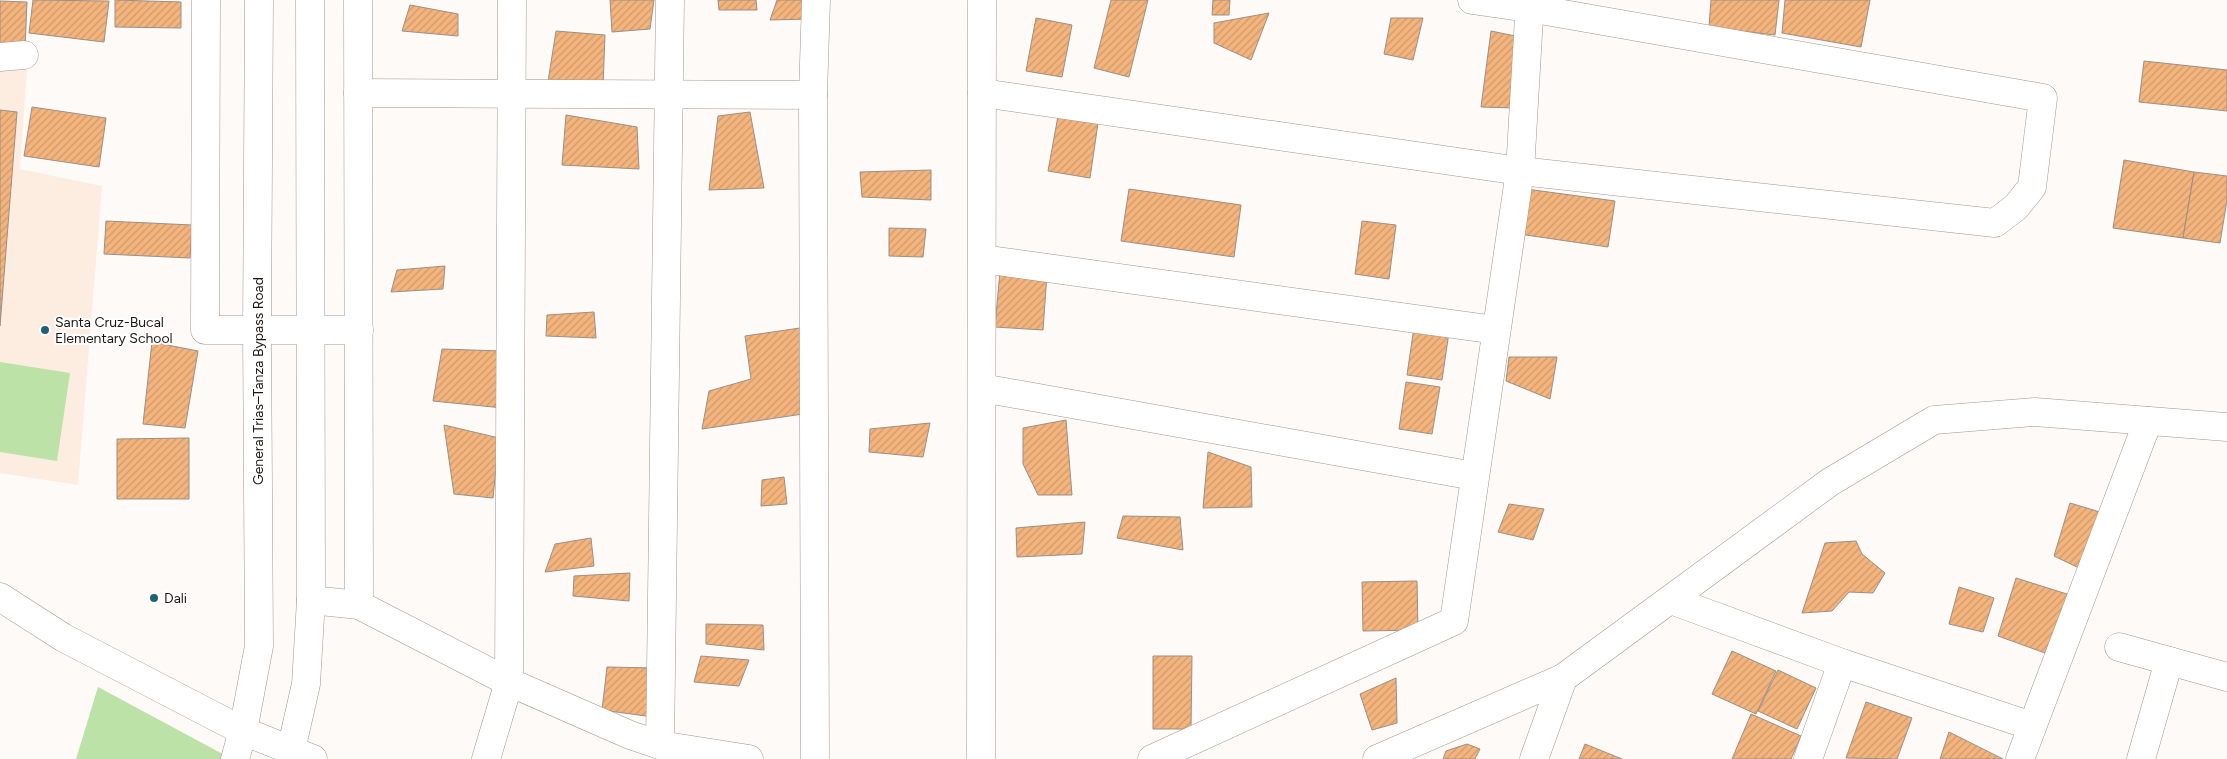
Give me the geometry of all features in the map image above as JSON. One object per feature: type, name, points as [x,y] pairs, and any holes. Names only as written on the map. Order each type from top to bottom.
[{"type":"street","points":[[206,0],[205,330],[359,330]]},
{"type":"street","name":"General Trias–Tanza Bypass Road","points":[[235,759],[243,731],[259,646],[257,330],[259,0]]},
{"type":"street","points":[[0,597],[64,638],[243,731],[298,756],[306,684],[311,600],[310,0]]},
{"type":"street","points":[[358,0],[359,605]]},
{"type":"street","points":[[486,759],[509,682],[512,0]]},
{"type":"street","points":[[660,745],[670,0]]},
{"type":"street","points":[[815,759],[814,95],[816,0]]},
{"type":"street","points":[[981,759],[982,0]]},
{"type":"street","points":[[982,93],[1520,171],[1995,223],[2016,207],[2032,187],[2043,98],[1529,4],[1472,0]]},
{"type":"street","points":[[1152,759],[1454,621],[1520,171],[1529,4]]},
{"type":"street","points":[[358,93],[814,95]]},
{"type":"street","points":[[982,258],[1496,330]]},
{"type":"street","points":[[982,388],[1474,476]]},
{"type":"street","points":[[1377,759],[1563,678],[1830,482],[1934,420],[2035,412],[2227,428]]},
{"type":"street","points":[[2020,759],[2148,422]]},
{"type":"street","points":[[311,600],[359,605],[509,682],[630,735],[660,745],[749,759]]},
{"type":"street","points":[[1671,600],[1842,663],[2032,726]]},
{"type":"street","points":[[2119,647],[2227,677]]},
{"type":"street","points":[[2141,759],[2169,661]]},
{"type":"street","points":[[1808,759],[1842,663]]},
{"type":"street","points":[[1534,759],[1563,678]]},
{"type":"shaded area","name":"Santa Cruz-Bucal Elementary School","points":[[27,68],[20,169],[102,186],[78,485],[0,473],[0,70]]},
{"type":"green space","points":[[0,362],[70,373],[57,461],[0,452]]},
{"type":"green space","points":[[98,687],[232,759],[76,759]]},
{"type":"building","points":[[33,0],[109,1],[104,42],[29,33]]},
{"type":"building","points":[[115,0],[181,2],[181,28],[115,27]]},
{"type":"building","points":[[610,0],[654,0],[650,29],[612,32]]},
{"type":"building","points":[[718,0],[756,0],[757,10],[719,10]]},
{"type":"building","points":[[777,0],[817,0],[809,19],[770,20]]},
{"type":"building","points":[[1111,0],[1148,0],[1129,77],[1094,68]]},
{"type":"building","points":[[1213,0],[1230,0],[1229,15],[1212,15]]},
{"type":"building","points":[[1711,0],[1779,0],[1775,35],[1709,27]]},
{"type":"building","points":[[1785,0],[1870,0],[1861,47],[1782,33]]},
{"type":"building","points":[[0,1],[27,2],[25,50],[0,49]]},
{"type":"building","points":[[410,5],[458,14],[458,36],[402,31]]},
{"type":"building","points":[[1269,13],[1251,60],[1214,43],[1214,23]]},
{"type":"building","points":[[1036,18],[1072,25],[1062,77],[1026,71]]},
{"type":"building","points":[[1391,18],[1423,18],[1413,60],[1384,54]]},
{"type":"building","points":[[556,31],[605,35],[603,86],[547,88]]},
{"type":"building","points":[[1491,31],[1520,37],[1515,108],[1481,107]]},
{"type":"building","points":[[2144,61],[2227,70],[2227,111],[2139,102]]},
{"type":"building","points":[[32,107],[106,118],[99,167],[24,156]]},
{"type":"building","points":[[0,110],[17,112],[0,326]]},
{"type":"building","points":[[750,112],[764,188],[709,190],[718,116]]},
{"type":"building","points":[[566,115],[637,127],[639,169],[562,165]]},
{"type":"building","points":[[1058,116],[1098,123],[1090,178],[1048,171]]},
{"type":"building","points":[[2124,160],[2194,172],[2183,238],[2113,228]]},
{"type":"building","points":[[931,170],[931,200],[862,197],[860,172]]},
{"type":"building","points":[[2194,172],[2227,176],[2227,200],[2220,243],[2183,238]]},
{"type":"building","points":[[1129,189],[1241,205],[1234,257],[1121,241]]},
{"type":"building","points":[[1526,189],[1615,201],[1608,247],[1519,234]]},
{"type":"building","points":[[106,221],[192,225],[190,258],[104,254]]},
{"type":"building","points":[[1362,221],[1396,225],[1389,279],[1355,274]]},
{"type":"building","points":[[889,228],[926,229],[923,257],[889,256]]},
{"type":"building","points":[[445,266],[443,289],[391,292],[397,270]]},
{"type":"building","points":[[1000,271],[1047,274],[1043,330],[995,327]]},
{"type":"building","points":[[594,312],[596,338],[546,336],[547,315]]},
{"type":"building","points":[[1414,327],[1449,332],[1442,380],[1407,375]]},
{"type":"building","points":[[800,328],[803,414],[702,429],[709,391],[751,379],[745,336]]},
{"type":"building","points":[[152,342],[198,351],[185,428],[143,424]]},
{"type":"building","points":[[442,349],[502,351],[503,408],[433,401]]},
{"type":"building","points":[[1509,357],[1557,357],[1550,399],[1506,381]]},
{"type":"building","points":[[1406,382],[1440,387],[1432,434],[1399,429]]},
{"type":"building","points":[[1066,420],[1072,495],[1038,495],[1023,464],[1023,428]]},
{"type":"building","points":[[930,423],[923,457],[869,452],[870,429]]},
{"type":"building","points":[[444,425],[499,438],[493,498],[454,494]]},
{"type":"building","points":[[189,438],[189,499],[117,499],[117,439]]},
{"type":"building","points":[[1208,452],[1251,467],[1252,507],[1203,508]]},
{"type":"building","points":[[784,477],[787,504],[761,506],[762,480]]},
{"type":"building","points":[[2070,503],[2100,512],[2079,568],[2054,556]]},
{"type":"building","points":[[1509,504],[1544,509],[1533,540],[1498,532]]},
{"type":"building","points":[[1123,516],[1180,517],[1183,550],[1117,538]]},
{"type":"building","points":[[1085,522],[1082,554],[1017,557],[1016,528]]},
{"type":"building","points":[[591,538],[594,566],[545,572],[555,544]]},
{"type":"building","points":[[1856,541],[1862,554],[1885,573],[1873,593],[1849,592],[1832,611],[1802,613],[1825,543]]},
{"type":"building","points":[[630,573],[629,601],[573,596],[574,576]]},
{"type":"building","points":[[2016,578],[2070,595],[2045,653],[1998,636]]},
{"type":"building","points":[[1417,581],[1418,630],[1363,631],[1362,582]]},
{"type":"building","points":[[1959,587],[1994,598],[1983,632],[1949,624]]},
{"type":"building","points":[[706,624],[763,625],[764,650],[706,644]]},
{"type":"building","points":[[1732,651],[1776,671],[1756,714],[1712,694]]},
{"type":"building","points":[[701,656],[749,660],[739,686],[694,682]]},
{"type":"building","points":[[1153,656],[1192,656],[1191,729],[1153,729]]},
{"type":"building","points":[[607,667],[654,668],[653,717],[602,710]]},
{"type":"building","points":[[1778,670],[1816,688],[1797,729],[1758,711]]},
{"type":"building","points":[[1396,678],[1397,723],[1372,730],[1360,694]]},
{"type":"building","points":[[1866,702],[1912,718],[1897,759],[1846,758]]},
{"type":"building","points":[[1751,714],[1801,736],[1791,759],[1732,759]]},
{"type":"building","points":[[1949,732],[2003,759],[1940,759]]},
{"type":"building","points":[[1467,744],[1480,749],[1475,759],[1443,759],[1446,751]]},
{"type":"building","points":[[1585,744],[1622,759],[1579,759]]},
{"type":"place","name":"Santa Cruz-Bucal Elementary School","points":[[45,330]]},
{"type":"place","name":"Dali","points":[[154,598]]}]
